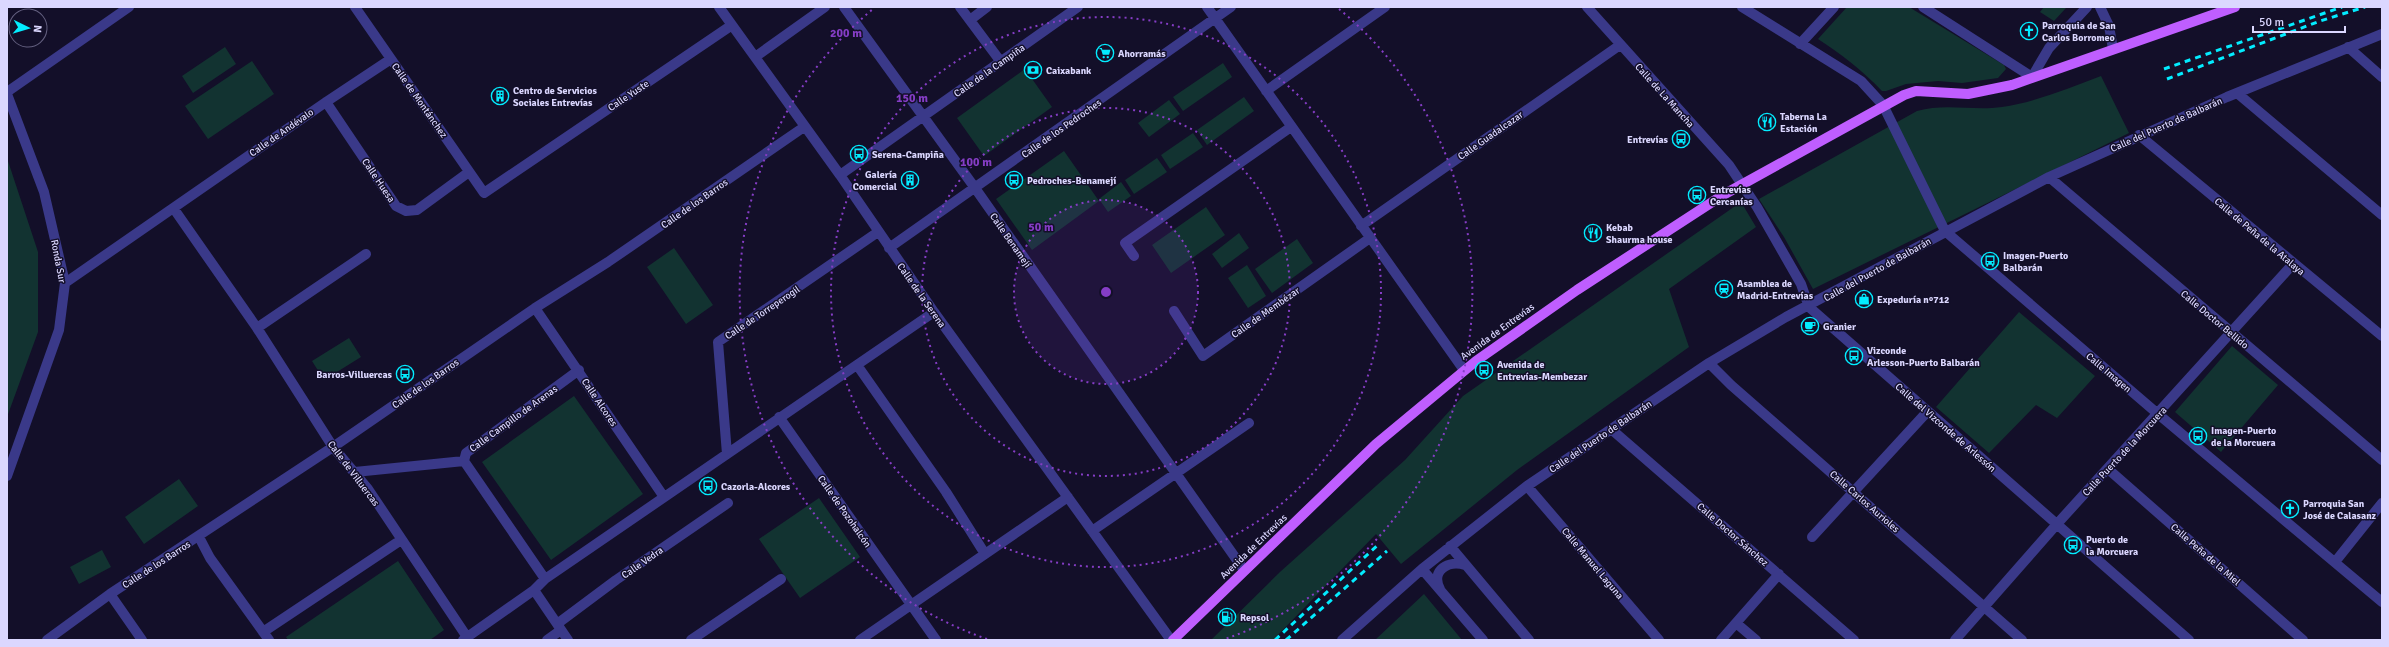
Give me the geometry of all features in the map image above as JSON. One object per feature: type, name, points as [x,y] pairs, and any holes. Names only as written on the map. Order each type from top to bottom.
[{"type":"main road","points":[[2032,77],[2235,7]]},
{"type":"main road","name":"Avenida de Entrevías","points":[[1172,640],[1376,444],[1464,370],[1577,290],[1740,185],[1883,105],[1916,91],[1968,94],[1994,90],[2032,77]]},
{"type":"street","points":[[7,93],[129,7]]},
{"type":"street","name":"Calle de Montánchez","points":[[355,7],[484,194]]},
{"type":"street","name":"Calle de la Serena","points":[[719,7],[840,175],[934,312],[1092,532],[1172,640]]},
{"type":"street","points":[[755,57],[825,7]]},
{"type":"street","name":"Calle Benamejí","points":[[844,7],[975,188],[1244,570]]},
{"type":"street","points":[[960,7],[1001,62]]},
{"type":"street","points":[[970,20],[987,7]]},
{"type":"street","name":"Calle de la Campiña","points":[[840,175],[1078,7]]},
{"type":"street","points":[[1207,7],[1291,128],[1464,370]]},
{"type":"street","name":"Calle de los Pedroches","points":[[889,248],[1231,7]]},
{"type":"street","points":[[1266,91],[1385,7]]},
{"type":"street","name":"Calle de La Mancha","points":[[1587,7],[1729,165],[1740,185]]},
{"type":"street","name":"Calle Imagen","points":[[1742,7],[1861,81],[1883,105],[1945,231],[2158,414],[2382,602]]},
{"type":"street","points":[[1800,44],[1834,7]]},
{"type":"street","points":[[1923,7],[2032,77],[2048,48],[2087,7]]},
{"type":"street","points":[[2100,7],[2109,26],[2113,49]]},
{"type":"street","name":"Calle Yuste","points":[[484,194],[732,24]]},
{"type":"street","name":"Calle del Puerto de Balbarán","points":[[1342,640],[1422,569],[1527,486],[1709,363],[1786,317],[1809,307],[1945,231],[2049,177],[2139,135],[2382,34]]},
{"type":"street","name":"Calle Guadalcazar","points":[[1361,226],[1620,45]]},
{"type":"street","points":[[2348,47],[2382,77]]},
{"type":"street","name":"Calle de Andévalo","points":[[65,283],[174,209],[326,102],[391,59]]},
{"type":"street","name":"Ronda Sur","points":[[7,93],[44,192],[65,283],[59,330],[7,476]]},
{"type":"street","points":[[2237,93],[2382,215]]},
{"type":"street","name":"Calle Huesa","points":[[326,102],[396,206],[406,211],[417,210],[469,172]]},
{"type":"street","name":"Calle de los Barros","points":[[47,640],[110,594],[333,447],[535,308],[608,262],[804,127]]},
{"type":"street","points":[[1134,256],[1125,243],[1291,128]]},
{"type":"street","name":"Calle de Peña de la Atalaya","points":[[2139,135],[2293,264],[2382,336]]},
{"type":"street","name":"Calle Doctor Bellido","points":[[2049,177],[2230,333],[2382,460]]},
{"type":"street","name":"Calle del Vizconde de Arlessón","points":[[1740,185],[1757,208],[1801,284],[1809,307],[2189,640]]},
{"type":"street","name":"Calle de Villuercas","points":[[174,209],[257,328],[333,447],[355,472],[465,639]]},
{"type":"street","name":"Calle de Torreperogil","points":[[727,454],[718,342],[878,232]]},
{"type":"street","name":"Calle de Membézar","points":[[1174,312],[1203,356],[1370,238]]},
{"type":"street","points":[[257,328],[366,254]]},
{"type":"street","name":"Calle Puerto de la Morcuera","points":[[1955,640],[2057,524],[2293,264]]},
{"type":"street","name":"Calle Alcores","points":[[535,308],[579,370],[664,498]]},
{"type":"street","points":[[465,639],[534,590],[545,579],[664,498],[778,417],[934,312]]},
{"type":"street","name":"Calle Carlos Aurioles","points":[[1709,363],[1731,385],[1854,491],[2022,640]]},
{"type":"street","points":[[857,365],[946,492],[985,554]]},
{"type":"street","name":"Calle Campillo de Arenas","points":[[355,472],[464,461],[466,453],[579,370]]},
{"type":"street","points":[[1812,537],[1927,412]]},
{"type":"street","name":"Calle de Pozohalcón","points":[[778,417],[936,640]]},
{"type":"street","points":[[1092,532],[1249,423]]},
{"type":"street","name":"Calle Doctor Sánchez","points":[[1611,430],[1854,640]]},
{"type":"street","points":[[464,461],[545,579]]},
{"type":"street","name":"Calle Peña de la Miel","points":[[2108,469],[2303,640]]},
{"type":"street","name":"Calle Manuel Laguna","points":[[1527,486],[1659,640]]},
{"type":"street","points":[[860,640],[1068,497]]},
{"type":"street","name":"Calle Vedra","points":[[547,640],[559,627],[622,576],[728,503]]},
{"type":"street","points":[[2335,562],[2382,503]]},
{"type":"street","points":[[198,537],[210,558],[266,636],[401,540]]},
{"type":"street","points":[[1450,546],[1528,640]]},
{"type":"street","points":[[1440,591],[1437,577],[1442,568],[1450,563],[1465,565]]},
{"type":"street","points":[[1422,569],[1483,640]]},
{"type":"street","points":[[1721,640],[1779,574]]},
{"type":"street","points":[[690,640],[781,579]]},
{"type":"street","points":[[534,590],[568,640]]},
{"type":"street","points":[[110,594],[142,640]]},
{"type":"street","points":[[1736,623],[1756,640]]},
{"type":"green space","points":[[1847,7],[1909,7],[2004,65],[2006,69],[1998,78],[1962,83],[1938,81],[1906,84],[1882,91],[1867,76],[1835,50],[1818,39]]},
{"type":"green space","points":[[2044,7],[2066,8],[2054,21],[2040,12]]},
{"type":"green space","points":[[225,47],[236,64],[193,93],[182,76]]},
{"type":"green space","points":[[252,61],[274,94],[208,139],[185,106]]},
{"type":"green space","points":[[1223,63],[1232,77],[1183,111],[1173,97]]},
{"type":"green space","points":[[1025,69],[1052,107],[984,156],[957,118]]},
{"type":"green space","points":[[2101,76],[2129,133],[1813,289],[1784,237],[1759,199],[1917,111],[1949,107],[1991,108],[2015,105],[2052,94]]},
{"type":"green space","points":[[1244,97],[1254,111],[1207,145],[1197,130]]},
{"type":"green space","points":[[1169,100],[1180,114],[1149,137],[1138,123]]},
{"type":"green space","points":[[1193,133],[1203,147],[1170,169],[1161,155]]},
{"type":"green space","points":[[1064,151],[1099,201],[1032,250],[996,199]]},
{"type":"green space","points":[[7,158],[38,252],[38,332],[7,417]]},
{"type":"green space","points":[[1157,158],[1167,172],[1134,194],[1125,180]]},
{"type":"green space","points":[[1121,182],[1131,196],[1108,212],[1099,199]]},
{"type":"green space","points":[[1741,202],[1756,227],[1669,289],[1689,347],[1517,470],[1401,564],[1376,534],[1273,640],[1211,640],[1280,572],[1405,460],[1463,396]]},
{"type":"green space","points":[[1206,207],[1225,235],[1171,273],[1152,245]]},
{"type":"green space","points":[[1239,233],[1249,248],[1222,268],[1212,254]]},
{"type":"green space","points":[[1297,239],[1313,263],[1272,293],[1255,269]]},
{"type":"green space","points":[[674,248],[713,305],[686,324],[647,267]]},
{"type":"green space","points":[[1247,265],[1266,296],[1248,308],[1228,278]]},
{"type":"green space","points":[[2019,312],[2095,376],[2057,418],[2036,405],[1989,453],[1936,407]]},
{"type":"green space","points":[[349,338],[361,357],[324,380],[312,361]]},
{"type":"green space","points":[[2232,346],[2278,385],[2221,452],[2175,412]]},
{"type":"green space","points":[[574,396],[643,494],[551,560],[482,462]]},
{"type":"green space","points":[[179,479],[198,506],[144,544],[125,517]]},
{"type":"green space","points":[[819,498],[860,557],[800,598],[759,539]]},
{"type":"green space","points":[[102,550],[111,567],[79,584],[70,567]]},
{"type":"green space","points":[[398,561],[444,630],[430,640],[288,640],[286,637]]},
{"type":"green space","points":[[1424,594],[1462,640],[1375,640]]},
{"type":"railway","points":[[2164,69],[2342,7]]},
{"type":"railway","points":[[2167,79],[2320,21],[2365,7]]},
{"type":"railway","points":[[1275,640],[1380,543]]},
{"type":"railway","points":[[1286,640],[1387,551]]},
{"type":"place","name":"Parroquia de San Carlos Borromeo","points":[[2029,31]]},
{"type":"place","name":"Ahorramás","points":[[1105,53]]},
{"type":"place","name":"Caixabank","points":[[1033,70]]},
{"type":"place","name":"Centro de Servicios Sociales Entrevías","points":[[500,96]]},
{"type":"place","name":"Taberna La Estación","points":[[1767,122]]},
{"type":"place","name":"Entrevías","points":[[1681,139]]},
{"type":"place","name":"Serena-Campiña","points":[[859,154]]},
{"type":"place","name":"Galería Comercial","points":[[910,180]]},
{"type":"place","name":"Pedroches-Benamejí","points":[[1014,180]]},
{"type":"place","name":"Entrevías Cercanías","points":[[1697,195]]},
{"type":"place","name":"Kebab Shaurma house","points":[[1593,233]]},
{"type":"place","name":"Imagen-Puerto Balbarán","points":[[1990,261]]},
{"type":"place","name":"Asamblea de Madrid-Entrevías","points":[[1724,289]]},
{"type":"place","name":"Expeduría nº712","points":[[1864,299]]},
{"type":"place","name":"Granier","points":[[1810,326]]},
{"type":"place","name":"Vizconde Arlesson-Puerto Balbarán","points":[[1854,356]]},
{"type":"place","name":"Avenida de Entrevías-Membezar","points":[[1484,370]]},
{"type":"place","name":"Barros-Villuercas","points":[[405,374]]},
{"type":"place","name":"Imagen-Puerto de la Morcuera","points":[[2198,436]]},
{"type":"place","name":"Cazorla-Alcores","points":[[708,486]]},
{"type":"place","name":"Parroquia San José de Calasanz","points":[[2290,509]]},
{"type":"place","name":"Puerto de la Morcuera","points":[[2073,545]]},
{"type":"place","name":"Repsol","points":[[1227,617]]}]
